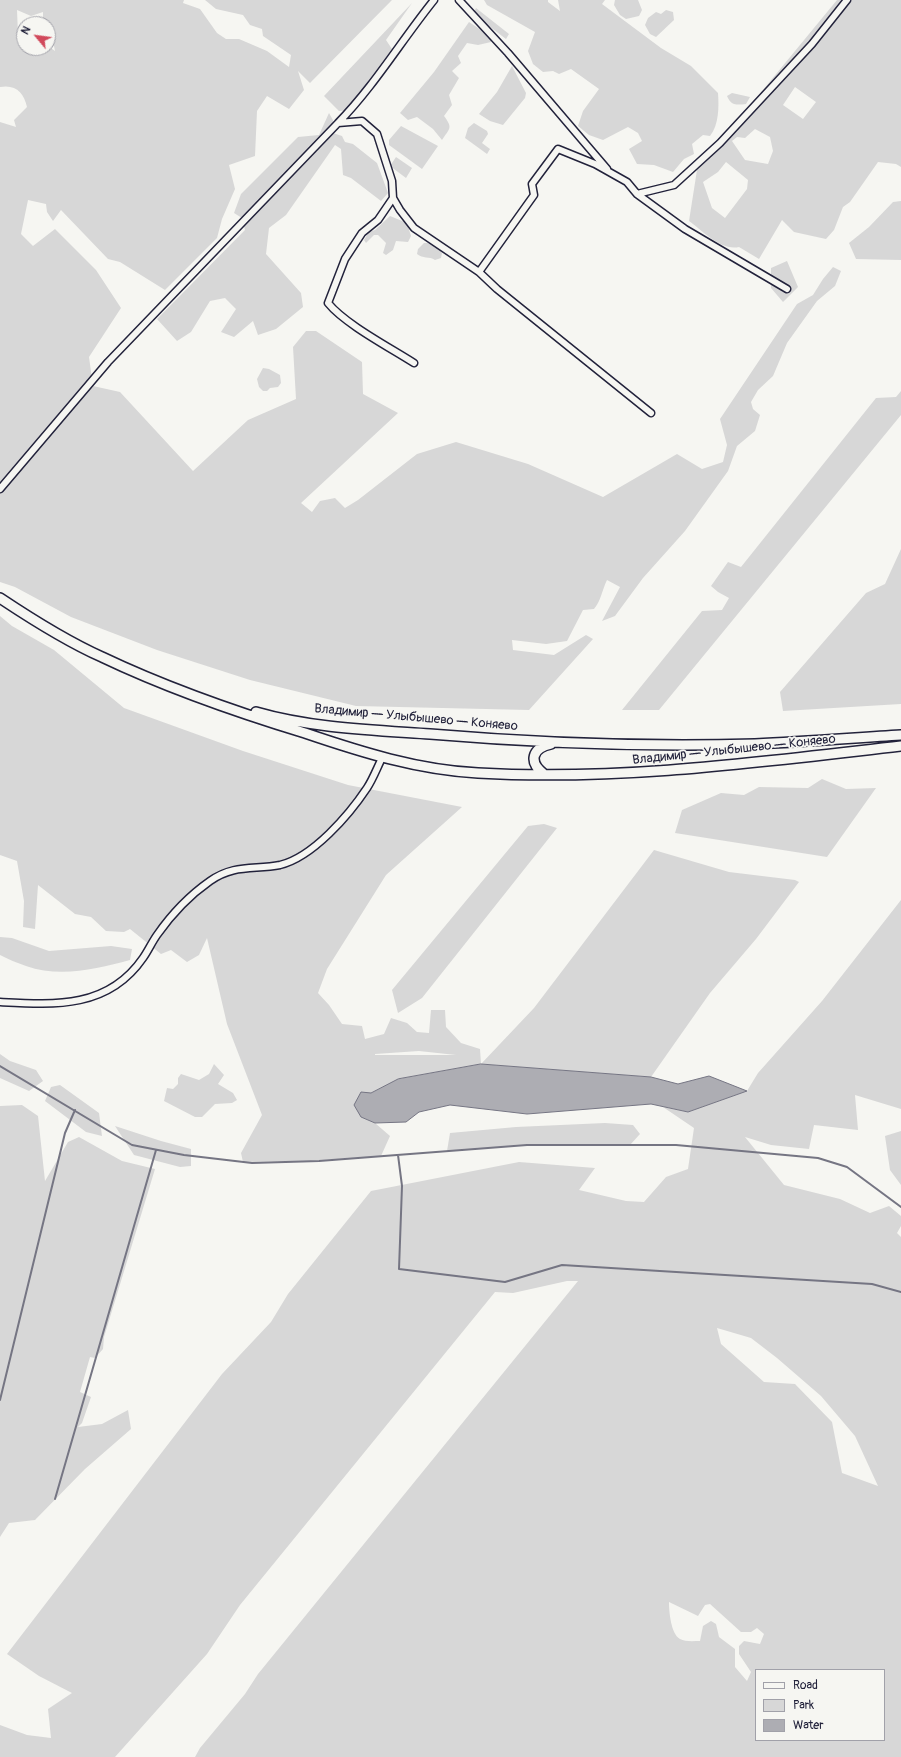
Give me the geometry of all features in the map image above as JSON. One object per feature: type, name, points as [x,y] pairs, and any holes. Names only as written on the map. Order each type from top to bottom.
[{"type":"main road","name":"Владимир — Улыбышево — Коняево","points":[[0,598],[66,639],[100,657],[218,706],[382,758],[423,766],[477,773],[596,775],[683,770],[901,746]]},
{"type":"main road","name":"Владимир — Улыбышево — Коняево","points":[[179,689],[266,715],[332,726],[448,736],[559,742],[669,745],[755,744],[901,735]]},
{"type":"main road","name":"Владимир — Улыбышево — Коняево","points":[[544,774],[538,769],[534,761],[535,752],[542,746],[559,742]]},
{"type":"street","points":[[0,489],[108,362],[338,123],[382,72],[416,22],[434,0]]},
{"type":"street","points":[[459,0],[508,53],[610,172]]},
{"type":"street","points":[[637,194],[674,185],[730,132],[812,44],[847,0]]},
{"type":"street","points":[[338,123],[362,122],[378,134],[392,181],[393,198],[414,228],[479,272],[497,289],[652,413]]},
{"type":"street","points":[[479,272],[534,195],[532,184],[558,149],[595,164],[627,182],[637,194],[685,229],[787,289]]},
{"type":"street","points":[[393,198],[378,220],[362,233],[345,259],[328,303],[332,308],[366,332],[414,362]]},
{"type":"street","points":[[0,1002],[65,1003],[88,999],[109,989],[126,976],[142,959],[156,936],[173,915],[210,881],[226,872],[245,867],[279,865],[294,860],[311,849],[345,817],[367,787],[382,758]]},
{"type":"green space","points":[[0,0],[184,0],[183,3],[200,9],[217,33],[226,39],[239,39],[267,51],[289,67],[291,55],[263,36],[262,29],[250,25],[243,15],[216,9],[205,0],[392,0],[310,83],[298,71],[304,90],[289,109],[267,96],[257,111],[255,156],[229,165],[235,189],[222,219],[217,238],[165,290],[120,262],[108,259],[61,210],[53,221],[47,212],[46,204],[28,200],[21,234],[33,246],[55,229],[96,270],[121,308],[89,357],[93,386],[120,392],[193,471],[248,420],[296,399],[293,347],[306,331],[316,331],[362,362],[363,394],[398,413],[301,503],[312,512],[320,501],[335,498],[345,508],[358,500],[417,454],[456,442],[528,464],[603,497],[677,454],[702,469],[723,462],[727,445],[720,419],[797,304],[813,295],[833,267],[841,271],[835,286],[817,301],[787,343],[773,376],[758,390],[751,402],[753,409],[760,415],[755,431],[737,446],[728,471],[685,531],[643,578],[615,616],[602,621],[620,587],[607,580],[596,606],[594,609],[583,610],[567,641],[546,644],[512,640],[513,650],[554,655],[586,635],[593,639],[529,710],[356,706],[250,680],[157,650],[71,617],[15,587],[0,582],[0,122],[16,127],[14,120],[27,107],[24,98],[15,88],[6,86],[0,87]]},
{"type":"green space","points":[[484,0],[548,0],[548,2],[560,11],[558,0],[605,0],[602,4],[661,48],[691,66],[718,93],[718,115],[713,132],[710,136],[703,135],[692,144],[694,154],[684,159],[673,172],[654,165],[637,164],[629,149],[642,141],[638,133],[628,127],[603,140],[589,135],[578,126],[583,111],[599,89],[571,69],[559,74],[553,71],[543,72],[533,64],[528,51],[535,32],[487,5]]},
{"type":"green space","points":[[615,0],[638,0],[642,10],[639,16],[626,19],[620,15],[614,5]]},
{"type":"green space","points":[[837,0],[901,0],[901,167],[896,164],[878,162],[850,202],[843,207],[834,230],[826,239],[794,232],[782,220],[759,259],[739,247],[726,246],[719,243],[706,235],[689,221],[697,170]],"holes":[[[795,87],[816,102],[803,119],[783,105]],[[755,129],[770,137],[773,151],[768,164],[745,160],[732,141],[737,137],[745,138]],[[726,162],[748,180],[747,189],[725,218],[712,208],[703,182],[718,172]]]},
{"type":"green space","points":[[412,3],[386,40],[392,49],[364,90],[354,110],[339,111],[324,96]]},
{"type":"green space","points":[[476,8],[509,34],[506,39],[473,14]]},
{"type":"green space","points":[[666,10],[673,12],[674,20],[656,37],[650,34],[645,25],[648,18],[656,12],[661,14]]},
{"type":"green space","points":[[469,22],[493,38],[491,42],[478,45],[467,43],[458,56],[461,63],[452,71],[459,78],[449,95],[452,105],[444,116],[449,123],[449,128],[442,140],[433,129],[417,117],[408,120],[400,113],[434,72]]},
{"type":"green space","points":[[512,66],[526,93],[525,98],[503,125],[490,121],[479,114],[497,92]]},
{"type":"green space","points":[[732,93],[750,97],[746,104],[735,104],[730,102],[727,96]]},
{"type":"green space","points":[[329,113],[334,122],[333,133],[342,136],[345,142],[353,144],[377,163],[388,193],[381,201],[351,178],[343,175],[341,149],[335,145],[286,215],[269,228],[266,254],[301,293],[303,307],[276,329],[258,335],[253,321],[234,337],[221,332],[236,309],[225,298],[210,301],[191,332],[177,341],[157,319],[245,230],[242,218],[234,213],[241,194],[298,137],[319,135]]},
{"type":"green space","points":[[474,123],[487,131],[488,134],[482,143],[490,149],[487,154],[465,138],[468,128]]},
{"type":"green space","points":[[401,126],[438,146],[422,169],[389,145],[389,140]]},
{"type":"green space","points":[[396,157],[412,168],[406,178],[390,166]]},
{"type":"green space","points":[[901,201],[901,260],[856,259],[849,243],[869,227],[893,202]]},
{"type":"green space","points":[[390,216],[407,223],[411,236],[408,242],[396,241],[393,250],[386,255],[383,253],[386,243],[378,235],[374,235],[366,243],[364,240],[369,232],[375,230]]},
{"type":"green space","points":[[424,243],[430,243],[436,246],[442,253],[441,258],[435,260],[417,254],[418,249]]},
{"type":"green space","points":[[787,261],[798,287],[783,302],[771,288],[771,268]]},
{"type":"green space","points":[[263,368],[269,369],[280,375],[281,383],[278,387],[263,391],[259,387],[257,379]]},
{"type":"green space","points":[[901,391],[901,415],[659,710],[622,710],[702,611],[722,610],[729,598],[711,586],[728,562],[741,567],[876,398],[896,397]]},
{"type":"green space","points":[[901,549],[901,704],[783,711],[780,692],[866,593],[885,584]]},
{"type":"green space","points":[[0,616],[12,626],[54,650],[124,708],[243,751],[348,785],[462,807],[386,875],[327,969],[318,993],[329,1005],[342,1024],[362,1026],[365,1039],[384,1034],[391,1018],[407,1023],[417,1032],[429,1033],[431,1010],[445,1010],[446,1027],[461,1043],[480,1049],[481,1064],[398,1079],[371,1093],[361,1117],[375,1123],[390,1136],[381,1156],[310,1161],[243,1162],[241,1153],[262,1115],[227,1024],[207,938],[199,955],[187,962],[171,950],[161,954],[130,929],[124,932],[106,931],[91,917],[75,914],[38,885],[35,929],[23,927],[24,901],[17,861],[0,855]],"holes":[[[419,1051],[456,1055],[375,1055],[375,1054]]]},
{"type":"green space","points":[[822,779],[846,789],[876,788],[827,857],[675,833],[682,810],[721,793],[744,795],[759,787],[808,788]]},
{"type":"green space","points":[[544,824],[557,828],[422,998],[398,1013],[392,990],[528,826]]},
{"type":"green space","points":[[654,850],[729,872],[795,880],[799,882],[756,939],[710,993],[651,1077],[481,1064],[534,1008]]},
{"type":"green space","points":[[901,900],[901,1109],[855,1095],[858,1130],[814,1125],[809,1149],[771,1145],[745,1137],[784,1185],[840,1199],[870,1213],[889,1206],[901,1216],[901,1226],[897,1233],[901,1237],[901,1757],[195,1757],[200,1748],[245,1694],[258,1674],[578,1281],[567,1281],[513,1293],[495,1292],[240,1605],[207,1654],[115,1757],[0,1757],[0,1725],[27,1735],[51,1738],[48,1709],[72,1693],[39,1676],[7,1654],[222,1374],[271,1322],[288,1294],[371,1191],[519,1162],[595,1168],[579,1190],[626,1201],[644,1202],[666,1177],[688,1169],[694,1128],[663,1107],[688,1112],[747,1091],[758,1073],[822,1001]],"holes":[[[717,1328],[751,1338],[821,1396],[855,1436],[878,1486],[842,1473],[832,1422],[795,1384],[764,1382],[721,1344]],[[669,1602],[698,1616],[705,1605],[710,1604],[741,1632],[751,1632],[757,1628],[764,1634],[760,1644],[744,1641],[739,1646],[739,1654],[751,1672],[747,1681],[735,1667],[735,1649],[719,1637],[716,1624],[711,1621],[703,1626],[700,1641],[682,1640],[674,1633],[670,1617]]]},
{"type":"green space","points":[[0,937],[12,938],[49,951],[111,946],[132,949],[130,960],[92,969],[65,972],[39,970],[0,955]]},
{"type":"green space","points":[[0,1054],[10,1061],[36,1070],[43,1081],[29,1091],[0,1078]]},
{"type":"green space","points":[[214,1064],[224,1075],[218,1084],[233,1093],[237,1100],[232,1103],[215,1104],[202,1117],[195,1117],[164,1101],[167,1088],[173,1089],[178,1084],[178,1078],[181,1074],[199,1080],[209,1074]]},
{"type":"green space","points":[[60,1085],[99,1113],[102,1136],[86,1132],[45,1101],[51,1087]]},
{"type":"green space","points":[[22,1105],[38,1116],[45,1181],[68,1142],[79,1137],[122,1161],[155,1169],[104,1337],[103,1349],[95,1358],[90,1357],[80,1392],[91,1397],[82,1423],[78,1427],[102,1424],[128,1410],[131,1429],[85,1469],[35,1520],[9,1523],[0,1537],[0,1106]]},
{"type":"green space","points":[[605,1123],[633,1125],[640,1134],[630,1145],[527,1145],[447,1151],[450,1133],[516,1127]]},
{"type":"green space","points":[[115,1126],[191,1149],[191,1166],[180,1167],[134,1155]]},
{"type":"green space","points":[[901,1131],[901,1185],[890,1170],[885,1136]]},
{"type":"water","points":[[481,1064],[651,1077],[678,1084],[709,1076],[747,1091],[688,1112],[651,1104],[527,1114],[450,1105],[419,1112],[406,1122],[375,1123],[361,1117],[354,1105],[361,1092],[371,1093],[398,1079]]},
{"type":"waterway","points":[[0,1066],[132,1145],[184,1155],[252,1163],[319,1161],[527,1145],[676,1145],[818,1158],[847,1167],[901,1207]]},
{"type":"waterway","points":[[0,1400],[65,1133],[75,1110]]},
{"type":"waterway","points":[[55,1499],[156,1150]]},
{"type":"waterway","points":[[398,1155],[402,1186],[399,1269],[505,1282],[562,1265],[872,1284],[901,1292]]}]
